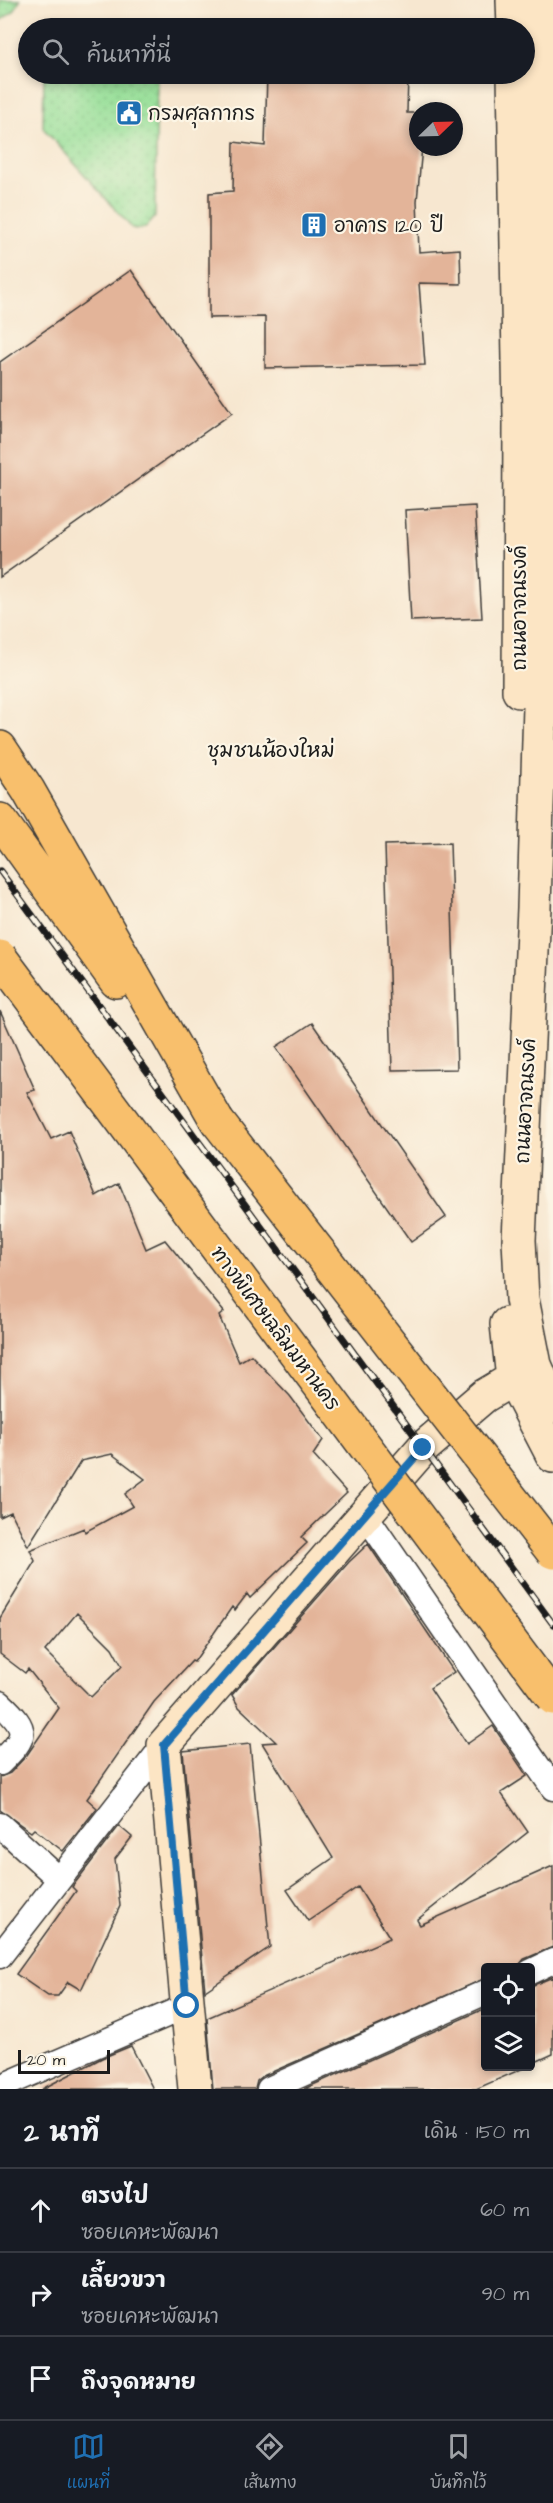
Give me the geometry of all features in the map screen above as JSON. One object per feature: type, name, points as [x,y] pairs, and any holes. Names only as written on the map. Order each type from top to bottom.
[{"type":"highway","points":[[0,748],[28,790],[217,1121]]},
{"type":"highway","points":[[0,820],[217,1121],[553,1552]]},
{"type":"highway","name":"ทางพิเศษเฉลิมมหานคร","points":[[0,957],[553,1698]]},
{"type":"main road","points":[[513,0],[514,18]]},
{"type":"main road","name":"ถนนอาจณรงค์","points":[[538,0],[547,209],[549,549],[544,909],[519,1240],[524,1372],[553,1406]]},
{"type":"main road","name":"ถนนอาจณรงค์","points":[[514,84],[520,418],[519,745],[502,1286],[524,1372],[553,1456]]},
{"type":"main road","points":[[195,2089],[164,1745],[423,1448],[484,1396],[524,1372]]},
{"type":"street","points":[[366,1516],[553,1788]]},
{"type":"street","points":[[0,1703],[20,1724],[22,1737],[20,1744],[0,1763]]},
{"type":"street","points":[[0,1956],[164,1745]]},
{"type":"street","points":[[0,1825],[59,1879]]},
{"type":"street","points":[[535,1970],[553,1961]]},
{"type":"street","points":[[269,2089],[481,1994]]},
{"type":"street","points":[[0,2087],[187,2006]]},
{"type":"green space","points":[[0,0],[20,0],[14,11],[0,21]]},
{"type":"green space","points":[[44,84],[157,84],[155,217],[150,223],[140,229],[132,228],[43,128]]},
{"type":"building","name":"อาคาร 120 ปี","points":[[267,84],[408,84],[409,156],[421,156],[417,201],[419,252],[460,249],[461,284],[419,283],[425,365],[265,368],[265,317],[209,318],[209,193],[233,191],[234,142],[265,146]]},
{"type":"building","points":[[131,270],[232,413],[0,577],[0,362]]},
{"type":"building","points":[[475,506],[482,618],[411,621],[405,510]]},
{"type":"building","points":[[450,843],[457,1069],[392,1070],[385,845]]},
{"type":"building","points":[[0,1011],[35,1090],[27,1092],[51,1139],[69,1131],[96,1196],[119,1183],[146,1249],[165,1240],[224,1312],[219,1316],[239,1362],[251,1355],[290,1396],[323,1440],[313,1455],[347,1493],[301,1537],[307,1543],[250,1598],[247,1594],[235,1610],[232,1607],[194,1662],[192,1661],[154,1702],[87,1799],[97,1808],[63,1851],[34,1829],[31,1832],[0,1810],[0,1777],[10,1773],[27,1755],[59,1708],[28,1669],[25,1673],[0,1654],[0,1618],[35,1561],[30,1550],[84,1528],[85,1532],[133,1506],[125,1494],[145,1479],[112,1454],[81,1461],[28,1546],[11,1512],[0,1517]],"holes":[[[77,1613],[112,1648],[122,1666],[91,1697],[45,1651]]]},
{"type":"building","points":[[312,1023],[446,1217],[411,1242],[276,1047]]},
{"type":"building","points":[[368,1544],[454,1672],[430,1688],[467,1744],[493,1726],[527,1776],[501,1793],[528,1832],[417,1920],[420,1925],[553,1866],[553,1947],[524,1959],[521,1963],[481,1963],[481,1980],[263,2076],[257,2081],[255,2089],[213,2089],[207,2018],[390,1938],[358,1887],[308,1921],[287,1890],[333,1858],[262,1743],[276,1742],[239,1707],[232,1695],[349,1562]]},
{"type":"building","points":[[250,1744],[270,1947],[205,1991],[183,1751]]},
{"type":"building","points":[[119,1826],[132,1837],[115,1859],[120,1906],[81,1990],[68,1982],[58,1996],[48,1996],[16,1974],[76,1891],[72,1887]]},
{"type":"building","points":[[553,1977],[553,2054],[535,2062],[535,2017],[535,1984]]},
{"type":"building","points":[[481,2010],[481,2071],[517,2071],[476,2089],[304,2089]]},
{"type":"building","points":[[131,2046],[153,2089],[42,2089],[102,2058]]},
{"type":"railway","points":[[0,871],[553,1624]]},
{"type":"place","name":"กรมศุลกากร","points":[[129,113]]},
{"type":"place","name":"อาคาร 120 ปี","points":[[314,225]]},
{"type":"district","name":"ชุมชนน้องใหม่","points":[[271,750]]},
{"type":"route","points":[[187,2006],[164,1745],[423,1448]]}]
